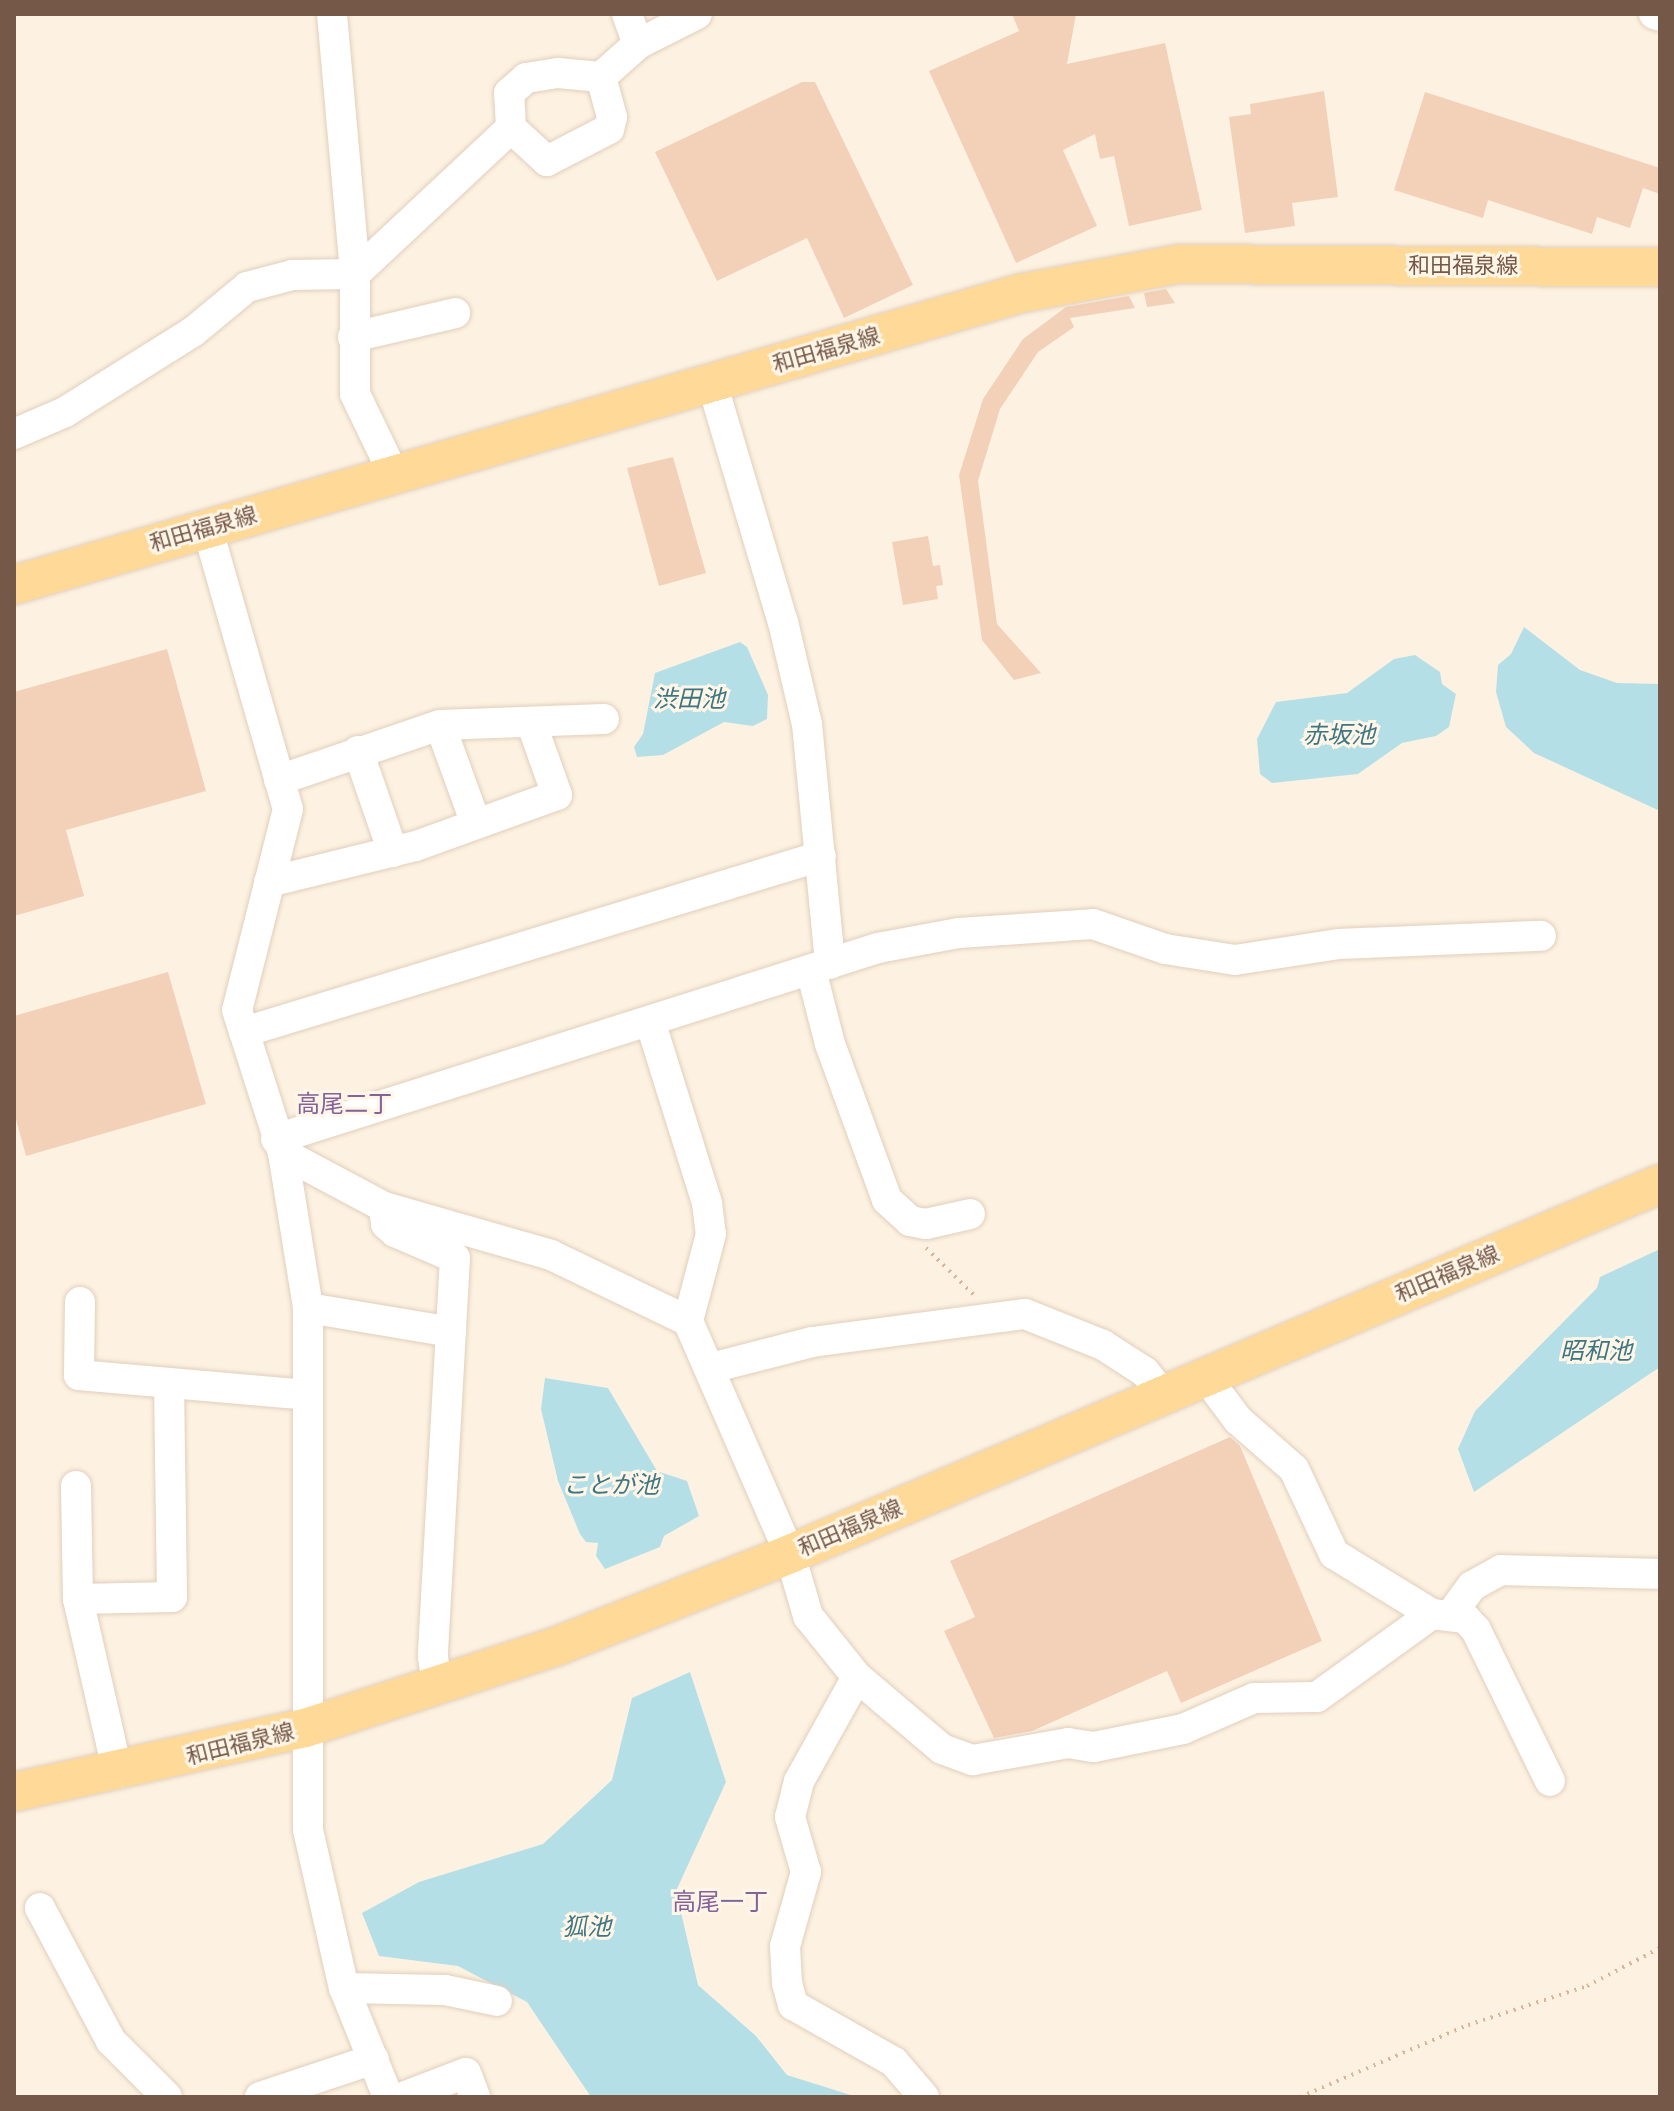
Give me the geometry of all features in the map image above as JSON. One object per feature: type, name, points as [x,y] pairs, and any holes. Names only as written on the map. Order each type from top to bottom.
[{"type":"main road","name":"和田福泉線","points":[[14,585],[1022,293],[1179,264],[1660,267]]},
{"type":"main road","name":"和田福泉線","points":[[14,1792],[118,1773],[305,1728],[437,1689],[790,1554],[1660,1184]]},
{"type":"street","points":[[332,14],[355,274],[355,394],[394,475]]},
{"type":"street","points":[[627,14],[638,44]]},
{"type":"street","points":[[1654,14],[1660,16]]},
{"type":"street","points":[[601,77],[612,117],[609,129],[547,161],[511,128],[509,93],[526,78],[558,73],[601,77],[638,44],[684,17]]},
{"type":"street","points":[[14,434],[65,412],[194,331],[247,287],[292,275],[355,274],[511,128]]},
{"type":"street","points":[[353,337],[455,313]]},
{"type":"street","points":[[712,383],[783,622],[807,724],[821,856],[821,967],[830,1044],[887,1200],[910,1221],[926,1224],[970,1214]]},
{"type":"street","points":[[207,527],[288,809],[237,1010],[279,1146],[308,1308],[305,1728],[308,1830],[344,1988],[388,2097]]},
{"type":"street","points":[[279,780],[440,725],[604,719]]},
{"type":"street","points":[[269,882],[393,852],[557,795],[531,722]]},
{"type":"street","points":[[440,725],[476,824]]},
{"type":"street","points":[[358,751],[393,852]]},
{"type":"street","points":[[244,1032],[821,856]]},
{"type":"street","points":[[279,1146],[821,967],[959,933],[1093,924],[1165,949],[1235,960],[1338,944],[1541,936]]},
{"type":"street","points":[[650,1021],[707,1203],[711,1234],[688,1321]]},
{"type":"street","points":[[279,1146],[384,1207],[551,1255],[688,1321],[790,1554],[808,1616],[857,1677],[942,1749],[973,1760],[1068,1743],[1094,1747],[1162,1735],[1254,1698],[1317,1697],[1441,1615],[1472,1586],[1501,1570],[1660,1574]]},
{"type":"street","points":[[384,1207],[386,1224],[395,1232],[455,1258],[433,1656],[437,1689]]},
{"type":"street","points":[[80,1302],[79,1375],[306,1395]]},
{"type":"street","points":[[308,1308],[451,1332]]},
{"type":"street","points":[[711,1368],[812,1342],[1025,1314],[1103,1345],[1145,1372],[1162,1394]]},
{"type":"street","points":[[1205,1376],[1238,1420],[1294,1469],[1334,1554],[1441,1615],[1465,1618],[1476,1630],[1550,1781]]},
{"type":"street","points":[[78,1599],[172,1597],[169,1383]]},
{"type":"street","points":[[76,1486],[78,1599],[118,1773]]},
{"type":"street","points":[[857,1677],[799,1781],[790,1817],[806,1872],[785,1946],[787,1983],[793,2005],[894,2062],[924,2097]]},
{"type":"street","points":[[40,1908],[111,2041],[167,2097]]},
{"type":"street","points":[[344,1988],[445,1990],[497,2001]]},
{"type":"street","points":[[260,2097],[374,2059]]},
{"type":"street","points":[[403,2097],[466,2073],[475,2097]]},
{"type":"path","points":[[919,1241],[999,1317]]},
{"type":"path","points":[[1300,2097],[1468,2025],[1587,1986],[1660,1948]]},
{"type":"water","points":[[1524,627],[1580,670],[1617,683],[1660,684],[1660,811],[1534,753],[1506,727],[1496,692],[1498,665],[1511,654]]},
{"type":"water","name":"渋田池","points":[[740,642],[747,647],[768,695],[767,719],[753,726],[724,722],[663,755],[637,757],[634,747],[643,734],[655,673]]},
{"type":"water","name":"赤坂池","points":[[1415,655],[1440,672],[1442,684],[1456,694],[1449,727],[1436,736],[1402,743],[1358,774],[1272,783],[1260,774],[1257,739],[1276,702],[1347,693],[1394,659]]},
{"type":"water","name":"昭和池","points":[[1660,1249],[1660,1367],[1474,1492],[1458,1449],[1475,1411],[1597,1288],[1600,1277]]},
{"type":"water","name":"ことが池","points":[[545,1378],[608,1388],[657,1471],[687,1481],[699,1516],[664,1536],[660,1547],[605,1569],[596,1556],[598,1543],[586,1542],[580,1534],[558,1481],[541,1409]]},
{"type":"water","name":"狐池","points":[[690,1672],[726,1782],[676,1891],[698,1985],[756,2036],[787,2075],[857,2097],[591,2097],[527,2002],[458,1966],[379,1956],[362,1913],[419,1882],[543,1844],[612,1780],[632,1698]]},
{"type":"building","points":[[1012,14],[1076,14],[1067,64],[1165,43],[1202,210],[1129,226],[1114,156],[1100,159],[1095,134],[1063,150],[1097,226],[1016,263],[929,71],[1019,31]]},
{"type":"building","points":[[802,82],[815,82],[913,285],[844,318],[807,238],[717,281],[655,152]]},
{"type":"building","points":[[1324,91],[1338,197],[1292,203],[1295,226],[1245,233],[1229,117],[1251,114],[1250,104]]},
{"type":"building","points":[[1425,92],[1660,168],[1660,194],[1643,188],[1630,228],[1597,217],[1592,234],[1488,200],[1483,218],[1394,190]]},
{"type":"building","points":[[1166,289],[1175,303],[1147,307],[1144,293]]},
{"type":"building","points":[[1129,296],[1135,308],[1070,318],[1074,327],[1038,352],[1000,409],[978,481],[997,624],[1041,673],[1014,680],[982,640],[959,475],[983,399],[1023,339],[1066,307]]},
{"type":"building","points":[[673,457],[706,573],[659,586],[627,468]]},
{"type":"building","points":[[928,536],[933,566],[940,565],[943,585],[936,586],[938,599],[903,605],[892,542]]},
{"type":"building","points":[[167,649],[206,791],[66,830],[84,896],[14,916],[14,692]]},
{"type":"building","points":[[168,972],[206,1104],[26,1156],[14,1112],[14,1016]]},
{"type":"building","points":[[1230,1437],[1240,1446],[1322,1641],[1181,1703],[1167,1671],[1032,1731],[994,1738],[944,1631],[975,1617],[950,1561]]},
{"type":"district","name":"高尾二丁","points":[[344,1105]]},
{"type":"district","name":"高尾一丁","points":[[720,1903]]}]
